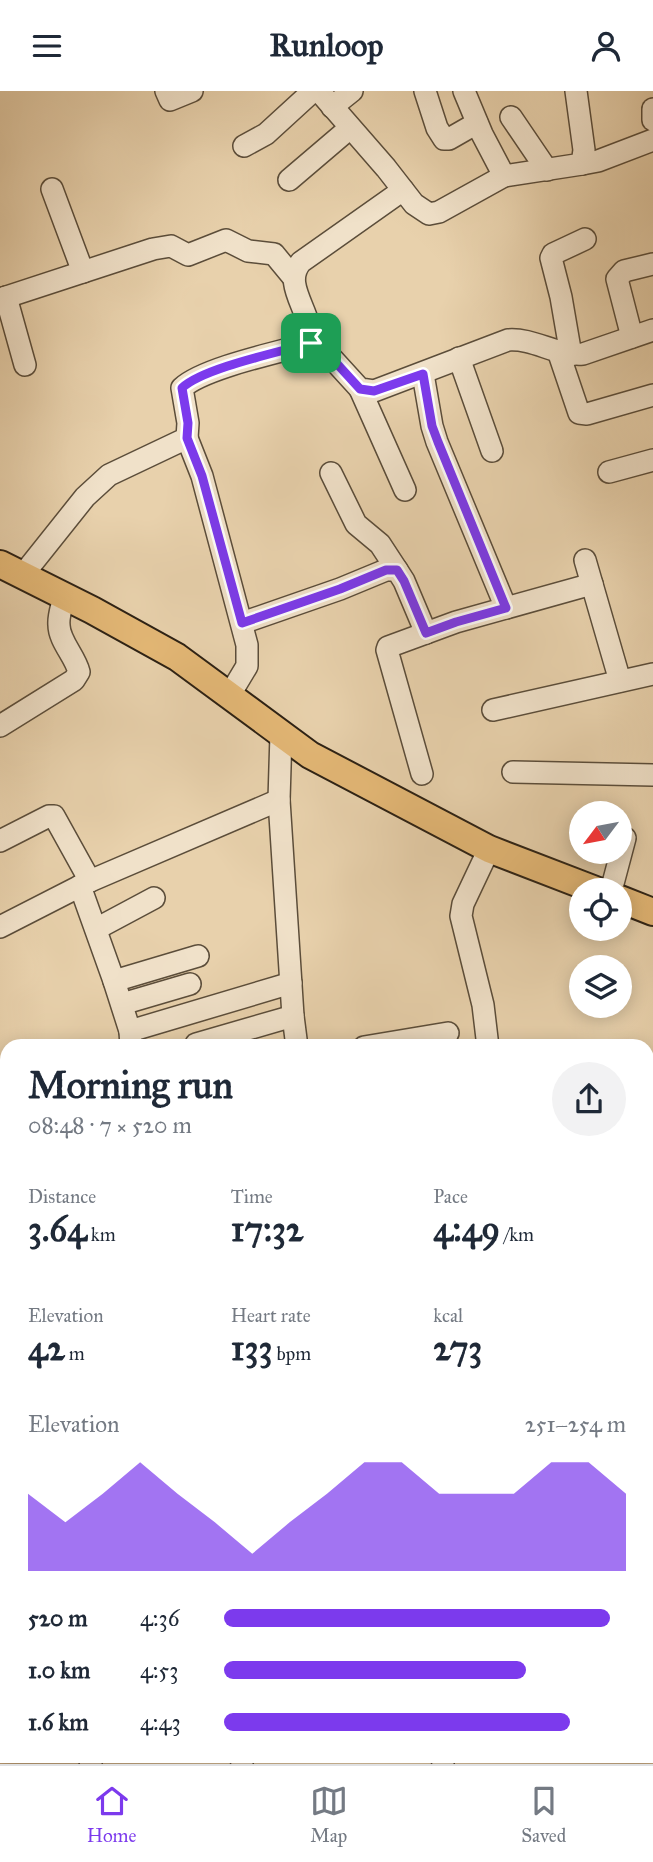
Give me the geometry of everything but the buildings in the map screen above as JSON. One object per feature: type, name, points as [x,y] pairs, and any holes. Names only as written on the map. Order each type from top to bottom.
[{"type":"main road","points":[[11,570],[177,657],[310,755],[489,849],[569,880]]},
{"type":"main road","points":[[632,904],[653,912]]},
{"type":"street","points":[[166,91],[170,100],[174,100],[192,91]]},
{"type":"street","points":[[244,146],[266,134],[313,91]]},
{"type":"street","points":[[352,91],[325,99],[414,204],[429,214],[439,212],[504,176],[598,161],[652,148]]},
{"type":"street","points":[[425,91],[437,128],[444,139],[449,139],[477,123]]},
{"type":"street","points":[[464,91],[504,176]]},
{"type":"street","points":[[576,91],[584,151],[582,164]]},
{"type":"street","points":[[653,109],[653,120]]},
{"type":"street","points":[[512,117],[547,170]]},
{"type":"street","points":[[289,180],[349,128]]},
{"type":"street","points":[[52,189],[83,272]]},
{"type":"street","points":[[293,277],[301,261],[403,190]]},
{"type":"street","points":[[585,239],[553,254],[551,258],[561,297],[565,353],[579,413],[587,414],[653,395]]},
{"type":"street","points":[[25,365],[3,298],[164,246],[188,255],[226,240],[248,251],[274,254],[293,277],[310,324],[311,343]]},
{"type":"street","points":[[632,337],[617,279],[624,271],[653,264]]},
{"type":"street","points":[[360,389],[374,391],[508,340],[523,339],[565,353],[583,353],[653,330]]},
{"type":"street","points":[[229,696],[247,666],[247,645],[202,476],[187,438],[188,423],[182,388],[190,380],[216,370],[318,343],[360,389],[405,490]]},
{"type":"street","points":[[459,358],[492,451]]},
{"type":"street","points":[[423,374],[432,426],[506,608]]},
{"type":"street","points":[[11,570],[109,475],[187,438]]},
{"type":"street","points":[[609,472],[653,460]]},
{"type":"street","points":[[331,473],[356,524],[380,544],[404,581],[426,633]]},
{"type":"street","points":[[585,560],[620,681]]},
{"type":"street","points":[[242,623],[386,570],[397,570]]},
{"type":"street","points":[[422,774],[387,650],[390,645],[456,622],[592,585]]},
{"type":"street","points":[[0,726],[74,680],[79,673],[58,623],[64,597]]},
{"type":"street","points":[[493,710],[653,674]]},
{"type":"street","points":[[281,734],[279,800],[296,1039]]},
{"type":"street","points":[[513,772],[653,775]]},
{"type":"street","points":[[0,927],[85,883],[279,800]]},
{"type":"street","points":[[0,841],[54,815],[85,883],[96,929],[130,1039],[290,983]]},
{"type":"street","points":[[487,1039],[483,1005],[461,916],[463,904],[489,849]]},
{"type":"street","points":[[96,929],[154,898]]},
{"type":"street","points":[[114,981],[198,956]]},
{"type":"street","points":[[121,1005],[190,984]]},
{"type":"street","points":[[213,1039],[293,1016]]},
{"type":"street","points":[[412,1039],[448,1033]]},
{"type":"route","points":[[311,343],[318,343],[360,389],[374,391],[423,374],[432,426],[506,608],[426,633],[404,581],[397,570],[386,570],[242,623],[197,459],[187,438],[188,423],[182,388],[190,380],[216,370],[311,343]]}]
